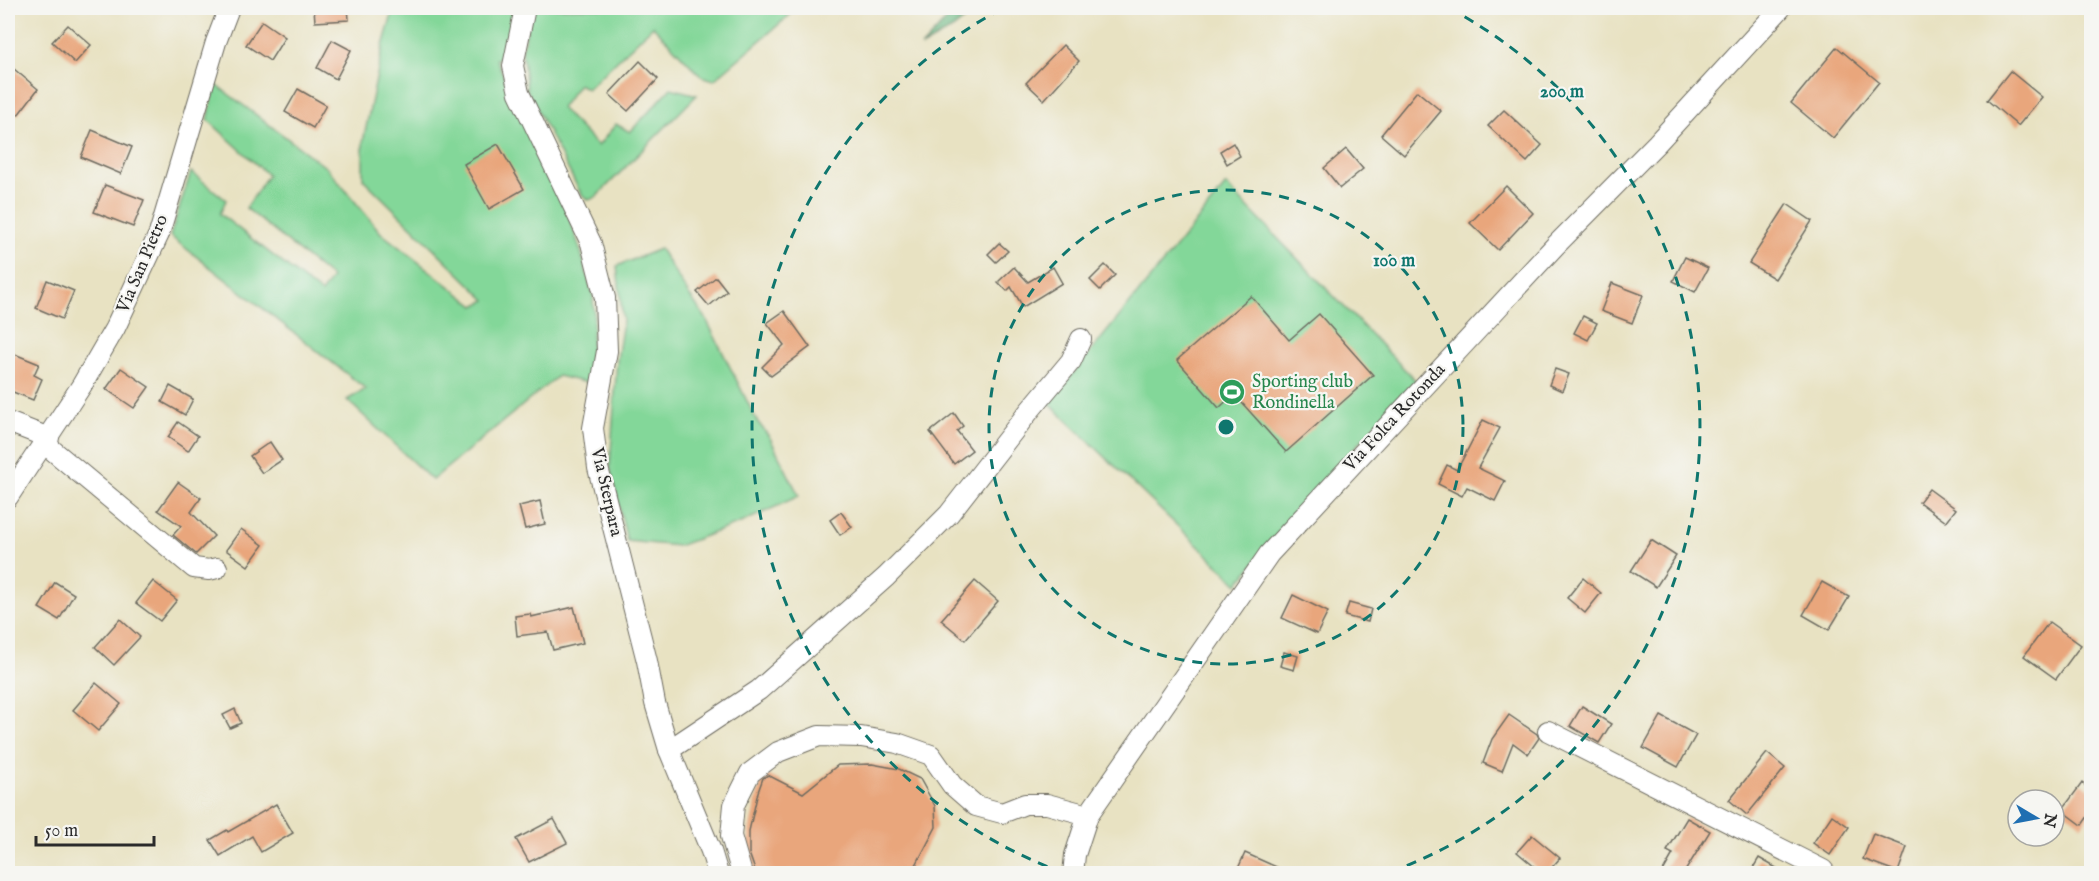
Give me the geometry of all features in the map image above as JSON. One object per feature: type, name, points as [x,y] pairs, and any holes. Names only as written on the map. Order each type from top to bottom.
[{"type":"street","name":"Via San Pietro","points":[[8,497],[47,441],[115,328],[159,234],[216,42],[229,8]]},
{"type":"street","name":"Via Sterpara","points":[[525,8],[513,66],[519,93],[591,243],[605,298],[607,351],[593,428],[598,468],[647,661],[655,703],[669,750],[711,851],[717,873]]},
{"type":"street","name":"Via Folca Rotonda","points":[[1073,873],[1075,855],[1088,815],[1269,554],[1539,262],[1657,143],[1781,8]]},
{"type":"street","points":[[669,750],[759,690],[886,577],[949,514],[1071,362],[1081,339]]},
{"type":"street","points":[[8,422],[47,441],[195,568],[209,570],[217,568]]},
{"type":"street","points":[[1548,731],[1826,873]]},
{"type":"street","points":[[742,873],[731,836],[734,805],[750,773],[778,752],[819,736],[873,739],[897,743],[931,755],[952,785],[976,806],[1002,813],[1025,804],[1047,804],[1088,815]]},
{"type":"green space","points":[[394,8],[517,8],[507,56],[496,59],[569,216],[593,296],[594,315],[588,383],[558,376],[432,480],[347,400],[366,389],[170,236],[191,172],[226,200],[220,214],[321,293],[332,278],[246,208],[268,175],[208,120],[215,84],[328,169],[381,233],[475,306],[486,300],[363,179],[363,142],[383,46]]},
{"type":"green space","points":[[532,8],[798,8],[714,80],[701,76],[653,26],[587,89],[579,84],[561,108],[598,146],[616,124],[630,132],[671,88],[697,95],[596,197],[589,200],[579,190],[527,90],[522,51]]},
{"type":"green space","points":[[958,8],[978,8],[954,28],[921,47]]},
{"type":"green space","name":"Sporting club Rondinella","points":[[1226,185],[1416,381],[1289,519],[1238,584],[1049,403]]},
{"type":"green space","points":[[660,249],[705,317],[757,421],[770,438],[799,496],[743,522],[678,546],[627,541],[610,467],[617,360],[623,321],[617,266]]},
{"type":"building","points":[[314,8],[348,8],[349,20],[315,22]]},
{"type":"building","points":[[262,21],[285,37],[270,61],[246,45]]},
{"type":"building","points":[[68,25],[91,45],[75,63],[52,42]]},
{"type":"building","points":[[332,40],[351,50],[336,79],[317,68]]},
{"type":"building","points":[[1063,45],[1079,61],[1044,100],[1026,83]]},
{"type":"building","points":[[1837,47],[1879,82],[1833,138],[1791,103]]},
{"type":"building","points":[[640,61],[658,79],[628,111],[609,94]]},
{"type":"building","points":[[8,64],[38,89],[18,115],[8,107]]},
{"type":"building","points":[[2010,71],[2042,97],[2018,126],[1987,100]]},
{"type":"building","points":[[298,89],[326,105],[313,128],[285,112]]},
{"type":"building","points":[[1417,91],[1441,111],[1404,155],[1381,135]]},
{"type":"building","points":[[1504,110],[1542,145],[1527,162],[1488,126]]},
{"type":"building","points":[[92,130],[132,147],[121,174],[81,157]]},
{"type":"building","points":[[1233,143],[1240,156],[1227,164],[1220,151]]},
{"type":"building","points":[[498,144],[524,189],[489,209],[464,164]]},
{"type":"building","points":[[1346,149],[1363,169],[1340,188],[1324,168]]},
{"type":"building","points":[[105,185],[144,200],[133,227],[94,212]]},
{"type":"building","points":[[1506,186],[1533,213],[1498,250],[1470,223]]},
{"type":"building","points":[[1787,204],[1812,221],[1775,279],[1749,263]]},
{"type":"building","points":[[999,243],[1008,251],[996,262],[988,254]]},
{"type":"building","points":[[1685,257],[1708,268],[1695,292],[1673,281]]},
{"type":"building","points":[[1105,265],[1115,275],[1100,290],[1090,280]]},
{"type":"building","points":[[1014,267],[1028,282],[1053,267],[1062,283],[1023,307],[1011,287],[1007,291],[998,282]]},
{"type":"building","points":[[716,277],[727,291],[709,306],[697,292]]},
{"type":"building","points":[[47,280],[74,291],[62,319],[36,308]]},
{"type":"building","points":[[1612,283],[1643,295],[1632,323],[1601,311]]},
{"type":"building","points":[[1251,296],[1289,340],[1319,314],[1373,375],[1286,452],[1234,394],[1219,408],[1177,360]]},
{"type":"building","points":[[784,311],[810,347],[771,376],[762,367],[784,345],[767,323]]},
{"type":"building","points":[[1583,316],[1597,323],[1588,340],[1574,333]]},
{"type":"building","points":[[12,353],[39,364],[34,375],[42,379],[33,400],[8,390],[8,364]]},
{"type":"building","points":[[121,368],[149,387],[134,408],[106,389]]},
{"type":"building","points":[[1555,369],[1569,374],[1562,391],[1549,385]]},
{"type":"building","points":[[170,386],[193,399],[185,415],[162,402]]},
{"type":"building","points":[[954,413],[963,426],[957,431],[972,450],[954,464],[930,432]]},
{"type":"building","points":[[1483,420],[1500,428],[1478,468],[1505,481],[1495,501],[1467,487],[1462,496],[1438,484],[1447,465],[1457,470]]},
{"type":"building","points":[[178,422],[198,436],[188,451],[168,437]]},
{"type":"building","points":[[270,442],[282,460],[262,473],[250,456]]},
{"type":"building","points":[[178,482],[201,498],[191,512],[214,536],[196,554],[173,535],[181,526],[158,510]]},
{"type":"building","points":[[1929,489],[1956,509],[1946,522],[1919,502]]},
{"type":"building","points":[[540,501],[545,524],[525,529],[519,506]]},
{"type":"building","points":[[841,512],[852,527],[840,535],[830,520]]},
{"type":"building","points":[[241,529],[263,545],[248,566],[226,550]]},
{"type":"building","points":[[1651,540],[1676,556],[1656,587],[1631,571]]},
{"type":"building","points":[[1583,578],[1601,593],[1585,613],[1567,598]]},
{"type":"building","points":[[153,581],[177,600],[160,621],[136,603]]},
{"type":"building","points":[[975,581],[998,601],[965,640],[941,620]]},
{"type":"building","points":[[55,582],[74,594],[59,620],[39,608]]},
{"type":"building","points":[[1822,582],[1849,597],[1829,630],[1803,615]]},
{"type":"building","points":[[1293,595],[1328,612],[1317,634],[1282,618]]},
{"type":"building","points":[[1349,603],[1371,609],[1368,622],[1345,616]]},
{"type":"building","points":[[574,607],[583,643],[553,650],[548,632],[517,636],[515,616],[530,614],[531,617]]},
{"type":"building","points":[[120,619],[140,637],[114,665],[95,647]]},
{"type":"building","points":[[2049,622],[2081,645],[2056,679],[2024,656]]},
{"type":"building","points":[[1284,652],[1298,656],[1294,670],[1280,666]]},
{"type":"building","points":[[96,683],[121,704],[98,731],[73,710]]},
{"type":"building","points":[[1582,706],[1611,724],[1599,743],[1570,726]]},
{"type":"building","points":[[235,709],[241,723],[230,728],[223,715]]},
{"type":"building","points":[[1509,715],[1537,734],[1539,738],[1528,754],[1513,743],[1502,771],[1483,763],[1492,739]]},
{"type":"building","points":[[1661,716],[1696,735],[1678,767],[1643,748]]},
{"type":"building","points":[[1767,753],[1785,768],[1747,815],[1729,800]]},
{"type":"building","points":[[872,764],[899,769],[920,779],[935,806],[936,827],[916,865],[906,873],[756,873],[749,853],[749,831],[763,778],[768,775],[803,793],[838,765]]},
{"type":"building","points":[[2082,783],[2091,790],[2091,812],[2082,825],[2066,813],[2066,805]]},
{"type":"building","points":[[276,804],[293,833],[261,852],[252,836],[220,856],[210,840]]},
{"type":"building","points":[[1832,815],[1849,827],[1830,855],[1813,843]]},
{"type":"building","points":[[1687,818],[1710,831],[1684,873],[1662,873],[1673,854],[1667,851]]},
{"type":"building","points":[[554,819],[567,843],[529,862],[516,839]]},
{"type":"building","points":[[1873,834],[1907,847],[1898,872],[1863,859]]},
{"type":"building","points":[[1532,835],[1560,858],[1547,873],[1542,873],[1517,852]]},
{"type":"building","points":[[1245,853],[1290,873],[1236,873]]},
{"type":"building","points":[[1759,858],[1785,873],[1750,873]]},
{"type":"place","name":"Sporting club Rondinella","points":[[1232,392]]}]
